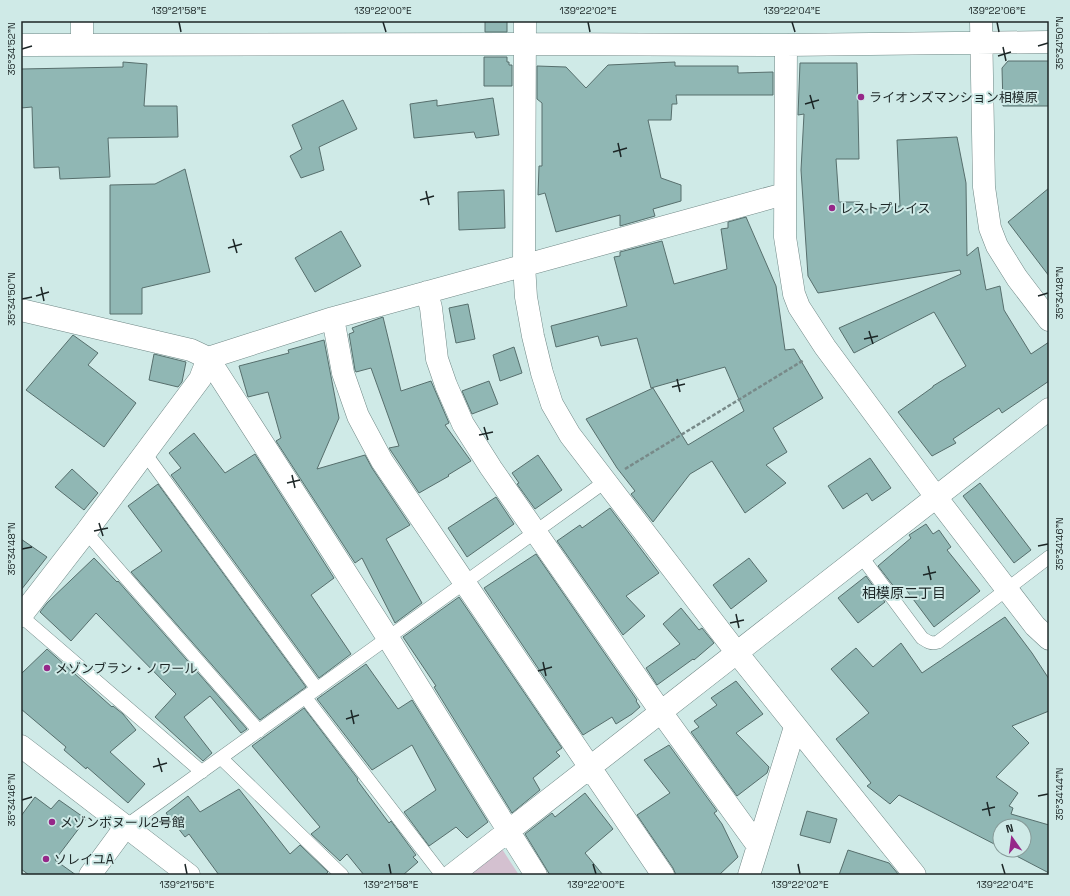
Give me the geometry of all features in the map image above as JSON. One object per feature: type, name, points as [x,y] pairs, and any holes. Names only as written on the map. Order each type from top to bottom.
[{"type":"street","points":[[82,21],[82,45]]},
{"type":"street","points":[[525,21],[524,266],[526,298],[542,373],[552,404],[570,435],[737,653],[915,875]]},
{"type":"street","points":[[981,21],[984,186],[990,228],[997,246],[1009,265],[1049,320]]},
{"type":"street","points":[[21,45],[786,45],[1049,42]]},
{"type":"street","points":[[786,45],[784,194],[785,237],[794,294],[799,307],[825,347],[936,497],[1035,626],[1049,639]]},
{"type":"street","points":[[208,358],[333,318],[784,194]]},
{"type":"street","points":[[427,292],[431,308],[437,359],[446,384],[464,424],[491,468],[661,712],[758,846]]},
{"type":"street","points":[[21,310],[191,350],[208,358],[388,638],[536,875]]},
{"type":"street","points":[[333,318],[343,373],[358,416],[382,461],[663,875]]},
{"type":"street","points":[[21,616],[86,532],[144,452],[200,379],[208,358]]},
{"type":"street","points":[[452,875],[1049,409]]},
{"type":"street","points":[[749,875],[795,727]]},
{"type":"street","points":[[21,746],[189,875]]},
{"type":"street","points":[[90,875],[126,826]]},
{"type":"lane","points":[[144,452],[317,689]]},
{"type":"lane","points":[[126,826],[606,481]]},
{"type":"lane","points":[[86,532],[258,731]]},
{"type":"lane","points":[[861,556],[922,638],[927,642],[932,643],[938,642],[1049,557]]},
{"type":"lane","points":[[21,616],[202,772]]},
{"type":"lane","points":[[305,697],[442,875]]},
{"type":"lane","points":[[221,758],[342,875]]},
{"type":"path","points":[[606,481],[825,347]]},
{"type":"shaded area","points":[[502,849],[519,875],[469,875]]},
{"type":"building","points":[[485,21],[507,21],[507,32],[485,32]]},
{"type":"building","points":[[484,57],[507,57],[507,62],[509,62],[509,65],[512,65],[512,86],[484,86]]},
{"type":"building","points":[[1008,61],[1049,61],[1049,106],[1003,106],[1002,68]]},
{"type":"building","points":[[123,62],[147,64],[144,106],[177,106],[178,137],[108,138],[110,177],[60,179],[59,167],[34,168],[32,107],[21,108],[21,69],[123,67]]},
{"type":"building","points":[[675,62],[675,66],[738,66],[738,73],[773,72],[773,95],[676,95],[677,104],[672,104],[671,120],[648,120],[661,178],[681,185],[681,201],[653,209],[655,216],[620,226],[620,215],[556,232],[545,193],[538,195],[539,166],[542,166],[542,103],[537,99],[537,66],[566,67],[586,88],[608,65]]},
{"type":"building","points":[[800,63],[857,63],[859,159],[836,159],[839,202],[860,202],[860,210],[900,206],[897,140],[957,137],[966,183],[967,256],[978,247],[986,290],[1000,286],[1004,310],[1031,354],[1049,342],[1049,381],[1002,413],[999,408],[953,439],[956,443],[932,456],[898,412],[933,386],[966,366],[934,312],[854,353],[839,328],[961,274],[960,270],[818,293],[808,276],[801,170],[804,114],[798,115]]},
{"type":"building","points":[[493,98],[499,135],[476,138],[474,132],[414,138],[410,104],[437,100],[437,106]]},
{"type":"building","points":[[343,100],[357,129],[319,147],[324,170],[301,178],[290,156],[302,149],[292,125]]},
{"type":"building","points":[[185,169],[210,272],[142,288],[142,314],[110,314],[110,185],[155,184]]},
{"type":"building","points":[[1049,188],[1049,276],[1008,222]]},
{"type":"building","points":[[504,190],[505,228],[459,230],[458,192]]},
{"type":"building","points":[[746,217],[776,286],[785,350],[794,349],[823,398],[773,428],[787,452],[766,465],[786,483],[745,513],[712,461],[690,474],[653,522],[631,494],[635,491],[617,468],[586,419],[653,388],[688,445],[744,411],[725,367],[651,388],[637,338],[601,346],[598,336],[556,347],[551,326],[627,306],[614,257],[620,256],[620,252],[662,241],[674,284],[727,269],[721,229],[728,228],[728,222]]},
{"type":"building","points":[[341,231],[361,266],[315,292],[295,258]]},
{"type":"building","points":[[468,304],[475,339],[456,343],[449,308]]},
{"type":"building","points":[[383,317],[401,391],[431,381],[449,423],[445,425],[471,461],[448,475],[449,476],[419,493],[389,448],[399,446],[371,368],[356,372],[355,370],[349,334],[354,332],[352,328]]},
{"type":"building","points":[[73,335],[98,353],[88,365],[136,403],[104,447],[26,390]]},
{"type":"building","points":[[324,340],[339,418],[317,469],[365,455],[410,525],[386,539],[422,603],[395,623],[362,558],[355,563],[276,441],[281,438],[268,392],[248,397],[239,366],[289,353],[288,350]]},
{"type":"building","points":[[514,347],[522,373],[500,381],[493,355]]},
{"type":"building","points":[[154,354],[186,362],[182,382],[178,387],[149,380]]},
{"type":"building","points":[[489,381],[498,404],[472,414],[462,391]]},
{"type":"building","points":[[194,433],[225,473],[255,454],[334,578],[311,595],[351,654],[319,678],[171,475],[181,468],[169,453]]},
{"type":"building","points":[[538,455],[562,490],[535,509],[517,484],[519,483],[512,473]]},
{"type":"building","points":[[870,458],[891,488],[872,501],[867,493],[843,509],[828,486]]},
{"type":"building","points":[[72,469],[98,493],[84,510],[55,487]]},
{"type":"building","points":[[980,483],[1031,550],[1014,563],[963,496]]},
{"type":"building","points":[[158,484],[306,687],[260,720],[131,572],[162,551],[128,506]]},
{"type":"building","points":[[496,497],[514,524],[467,557],[448,528]]},
{"type":"building","points":[[610,508],[659,573],[626,596],[645,616],[623,635],[557,541],[580,525],[582,528]]},
{"type":"building","points":[[926,524],[933,534],[939,530],[951,547],[947,550],[980,591],[934,627],[904,587],[898,592],[878,566],[911,538],[909,535]]},
{"type":"building","points":[[21,539],[47,557],[21,590]]},
{"type":"building","points":[[536,554],[637,700],[636,701],[640,707],[616,724],[612,717],[583,735],[484,588]]},
{"type":"building","points":[[94,558],[117,582],[118,581],[247,729],[241,733],[210,696],[184,717],[212,753],[203,761],[155,717],[176,694],[96,613],[71,641],[40,612],[47,603]]},
{"type":"building","points":[[749,558],[767,581],[731,609],[713,585]]},
{"type":"building","points":[[866,576],[885,602],[858,623],[838,598]]},
{"type":"building","points":[[459,597],[562,748],[556,752],[560,756],[533,778],[540,790],[512,813],[434,687],[436,686],[403,637]]},
{"type":"building","points":[[681,608],[699,630],[702,628],[714,643],[694,660],[693,659],[657,685],[646,668],[680,644],[663,624]]},
{"type":"building","points":[[1005,617],[1049,679],[1049,711],[1012,726],[1029,743],[996,777],[1018,793],[1009,806],[1013,808],[1011,814],[1025,818],[992,818],[992,843],[899,795],[890,804],[867,786],[871,783],[836,739],[869,713],[831,669],[856,648],[873,667],[901,643],[922,673]]},
{"type":"building","points":[[47,649],[112,707],[113,706],[123,714],[136,730],[110,752],[145,784],[128,803],[87,767],[86,769],[64,750],[66,747],[21,709],[21,674]]},
{"type":"building","points":[[366,664],[398,709],[412,700],[488,822],[467,838],[456,827],[429,846],[404,812],[436,790],[412,745],[372,770],[317,699]]},
{"type":"building","points":[[736,681],[763,714],[736,733],[769,767],[767,773],[737,796],[691,732],[699,727],[694,721],[717,705],[711,698]]},
{"type":"building","points":[[304,708],[358,779],[357,780],[389,823],[391,821],[416,855],[413,857],[418,862],[403,875],[364,875],[347,854],[340,861],[311,834],[320,827],[252,746]]},
{"type":"building","points":[[669,745],[717,811],[714,813],[722,824],[738,857],[719,875],[676,875],[673,868],[637,815],[670,793],[644,760]]},
{"type":"building","points":[[239,789],[290,854],[300,845],[328,872],[325,875],[219,875],[189,834],[185,837],[166,813],[188,796],[200,812]]},
{"type":"building","points":[[585,793],[613,829],[585,853],[603,875],[550,875],[525,834],[552,813],[555,817]]},
{"type":"building","points":[[35,797],[51,809],[59,800],[86,819],[55,860],[76,875],[29,875],[21,869],[21,816]]},
{"type":"building","points":[[807,811],[837,819],[830,843],[800,835]]},
{"type":"building","points":[[1032,820],[1049,825],[1049,873],[1020,858],[1032,858]]},
{"type":"building","points":[[848,850],[889,863],[899,875],[839,875]]},
{"type":"place","name":"ライオンズマンション相模原","points":[[861,97]]},
{"type":"place","name":"レストプレイス","points":[[832,208]]},
{"type":"place","name":"メゾンブラン・ノワール","points":[[47,668]]},
{"type":"place","name":"メゾンボヌール2号館","points":[[52,822]]},
{"type":"place","name":"ソレイユA","points":[[46,859]]},
{"type":"district","name":"相模原二丁目","points":[[904,593]]}]
